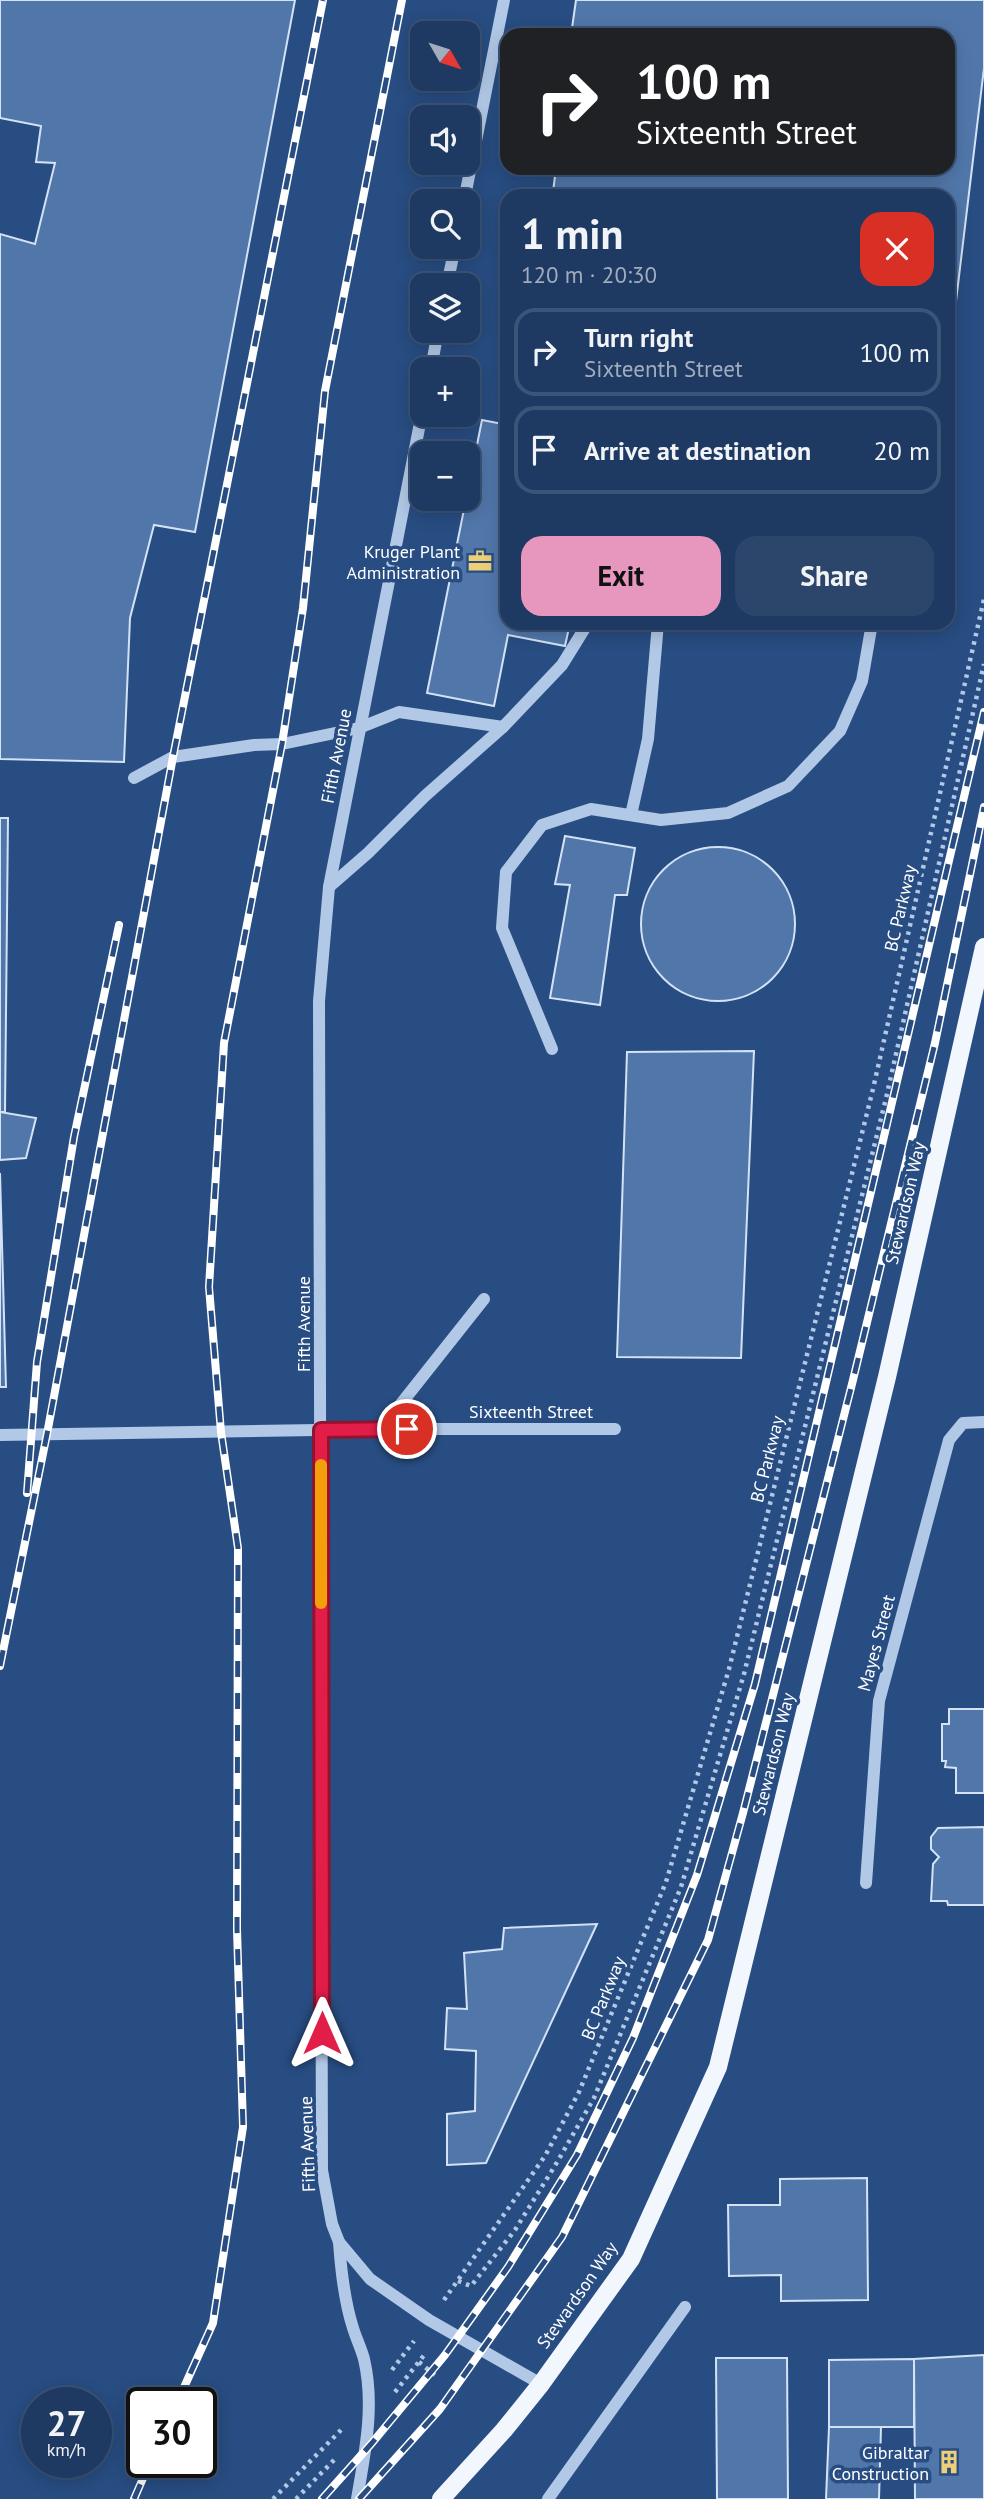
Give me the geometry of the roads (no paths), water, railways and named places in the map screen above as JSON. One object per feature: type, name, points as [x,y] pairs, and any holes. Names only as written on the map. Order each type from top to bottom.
[{"type":"main road","name":"Stewardson Way","points":[[440,2499],[504,2430],[541,2384],[631,2259],[718,2067],[887,1377],[984,947]]},
{"type":"street","points":[[466,189],[504,0]]},
{"type":"street","name":"Fifth Avenue","points":[[419,427],[329,887],[319,1001],[323,2170],[332,2224],[340,2242],[370,2279],[429,2320],[541,2384]]},
{"type":"street","points":[[329,887],[503,727],[562,665],[584,630]]},
{"type":"street","points":[[631,816],[648,739],[657,630]]},
{"type":"street","points":[[552,1049],[502,928],[506,872],[542,825],[591,809],[661,820],[728,813],[788,786],[841,731],[862,681],[871,630]]},
{"type":"street","points":[[134,778],[173,757],[254,745],[282,744],[359,728],[399,712],[503,727]]},
{"type":"street","points":[[381,1429],[484,1299]]},
{"type":"street","name":"Mayes Street","points":[[866,1883],[879,1701],[948,1440],[963,1423],[984,1422]]},
{"type":"street","name":"Sixteenth Street","points":[[0,1435],[381,1429],[615,1429]]},
{"type":"street","name":"Fifth Avenue","points":[[340,2242],[341,2276],[352,2327],[364,2359],[370,2422],[357,2499]]},
{"type":"street","points":[[548,2499],[685,2307]]},
{"type":"railway","points":[[0,1666],[47,1434],[173,757],[323,0]]},
{"type":"railway","points":[[184,2387],[213,2323],[243,2127],[237,1929],[238,1548],[221,1432],[209,1287],[224,1043],[282,744],[303,608],[325,391],[402,0]]},
{"type":"railway","points":[[322,2499],[445,2355],[508,2267],[577,2155],[633,2038],[697,1875],[755,1684],[984,712]]},
{"type":"railway","points":[[359,2499],[440,2409],[562,2237],[708,1940],[852,1384],[935,1043],[984,807]]},
{"type":"railway","points":[[27,1493],[37,1362],[74,1137],[119,925]]},
{"type":"railway","points":[[134,2499],[143,2478]]},
{"type":"place","name":"Kruger Plant Administration","points":[[480,561]]},
{"type":"place","name":"Gibraltar Construction","points":[[949,2462]]}]
